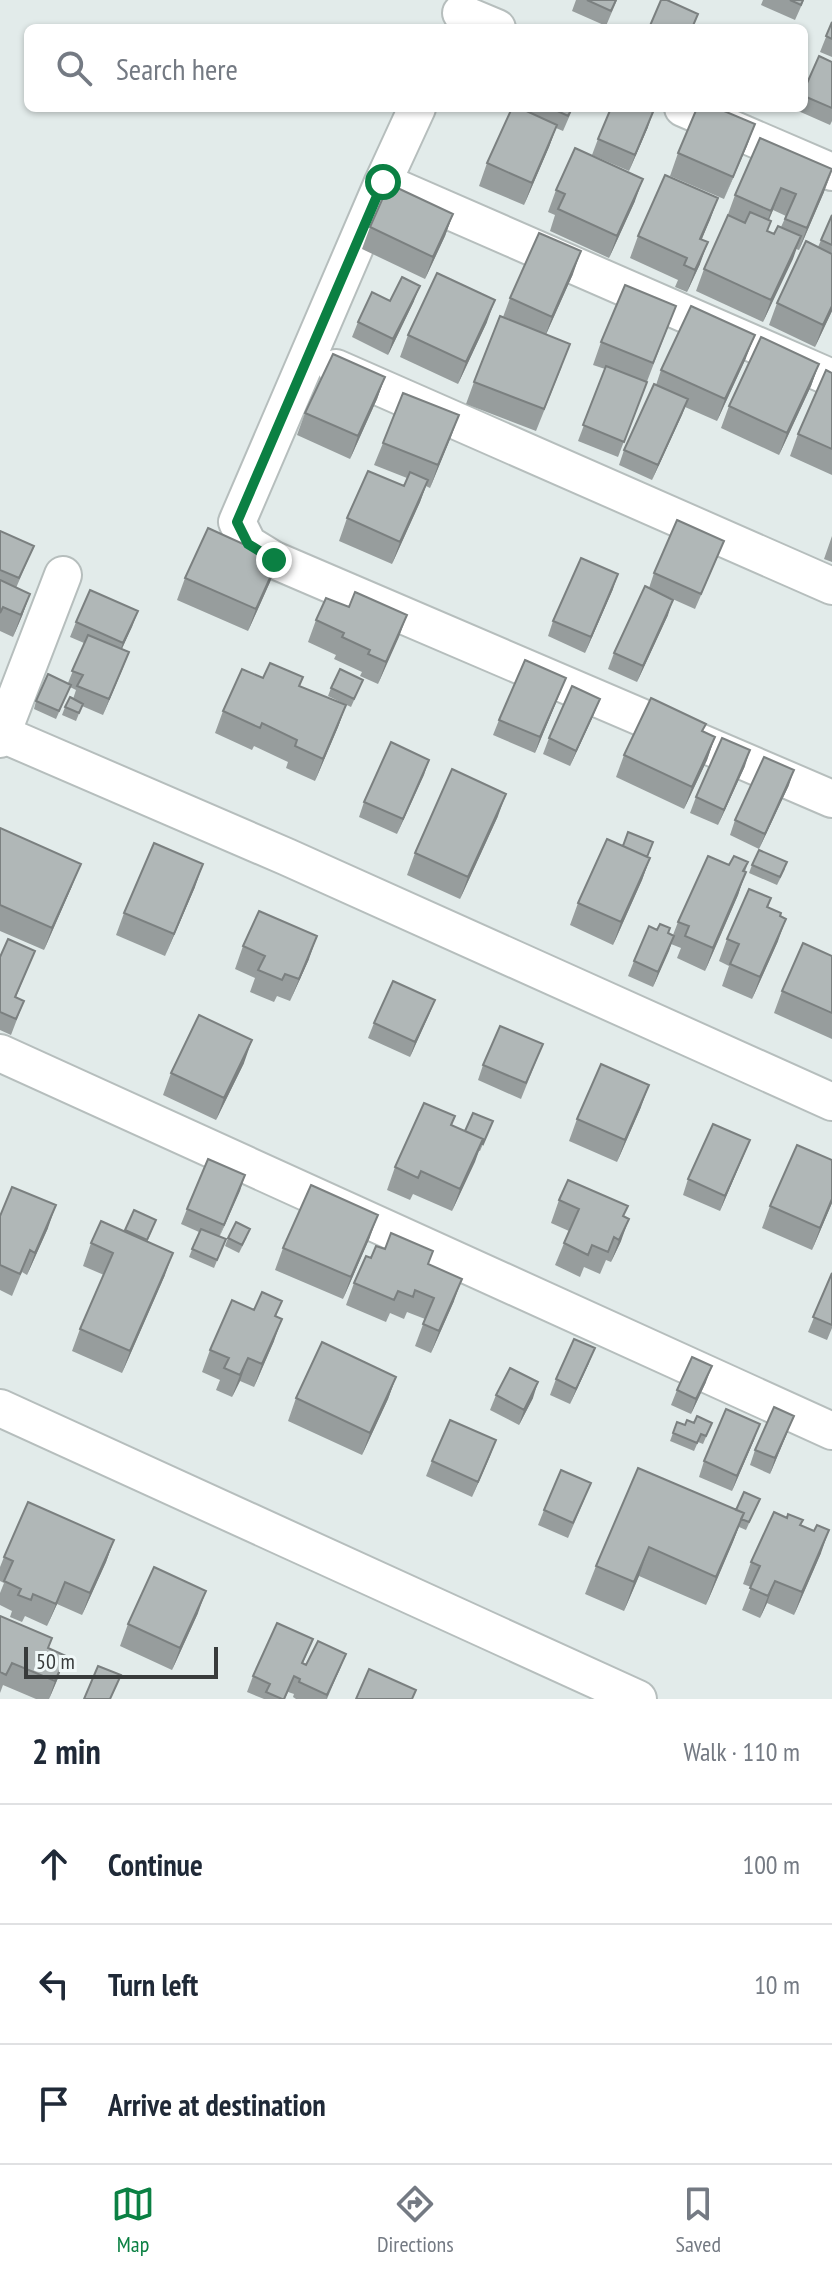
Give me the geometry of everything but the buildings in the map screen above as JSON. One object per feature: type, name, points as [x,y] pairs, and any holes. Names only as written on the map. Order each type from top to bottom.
[{"type":"street","points":[[461,14],[487,24]]},
{"type":"street","points":[[415,112],[237,522],[248,544],[274,560],[832,799]]},
{"type":"street","points":[[692,112],[832,172]]},
{"type":"street","points":[[383,182],[832,378]]},
{"type":"street","points":[[309,356],[832,586]]},
{"type":"street","points":[[63,575],[1,736],[287,857],[832,1102]]},
{"type":"street","points":[[0,1053],[832,1431]]},
{"type":"street","points":[[0,1408],[638,1699]]},
{"type":"route","points":[[274,560],[248,544],[237,522],[383,182]]}]
